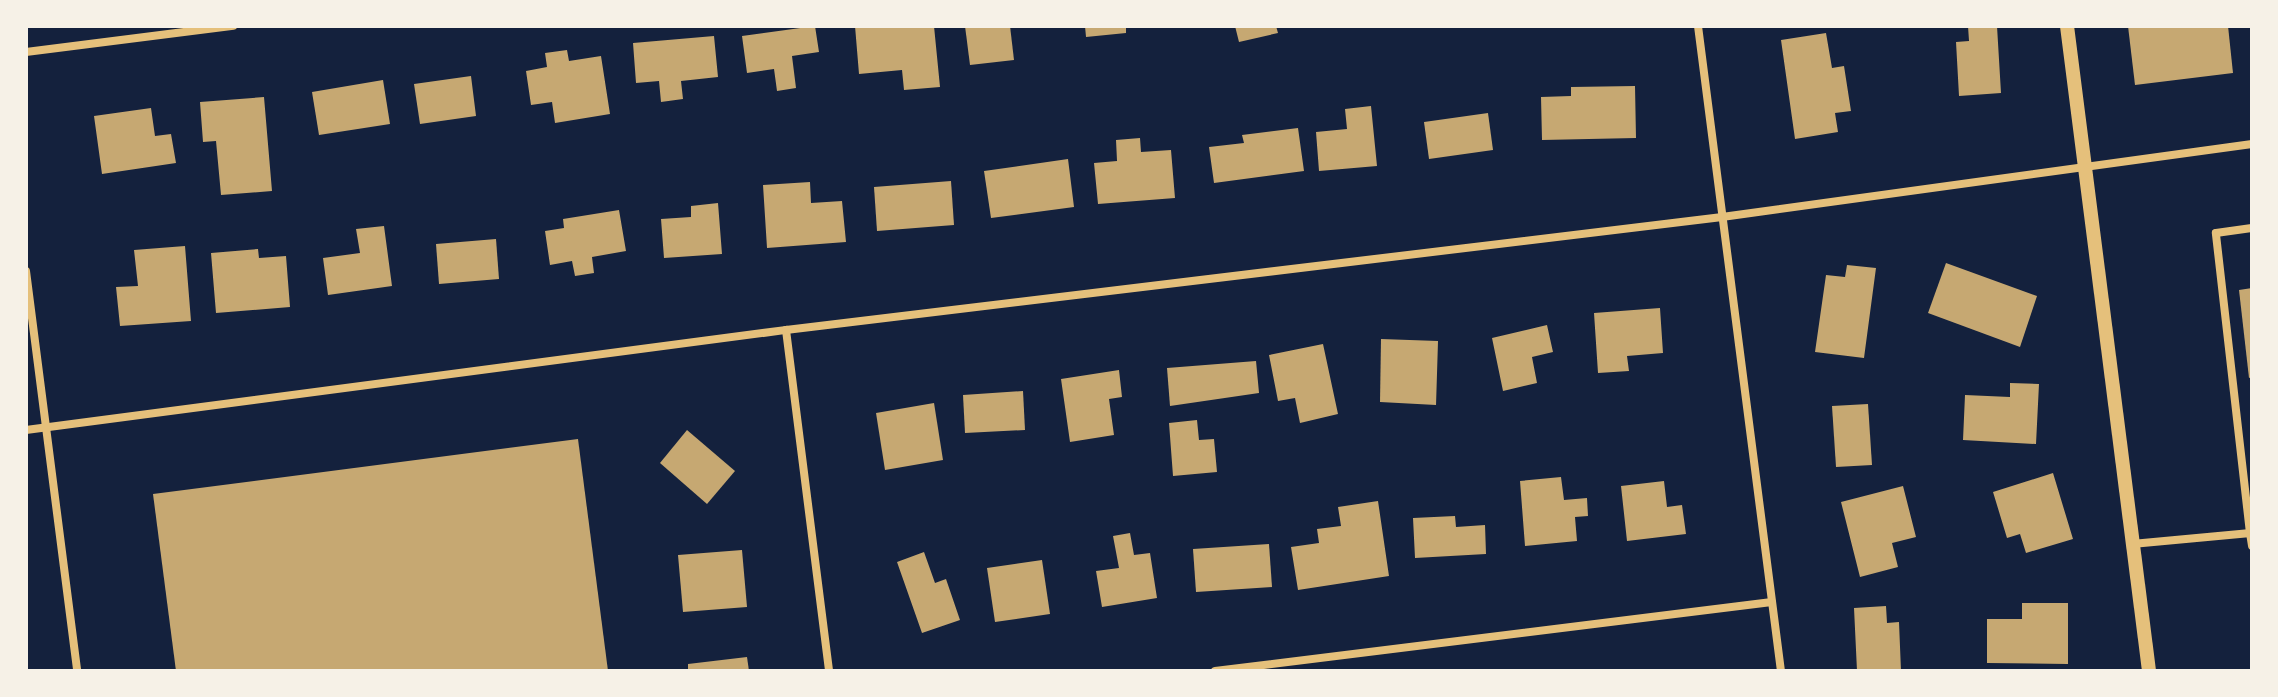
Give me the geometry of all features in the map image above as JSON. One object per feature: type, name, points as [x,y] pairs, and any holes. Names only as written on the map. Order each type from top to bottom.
[{"type":"street","points":[[26,52],[233,26]]},
{"type":"street","points":[[1698,26],[1781,671]]},
{"type":"street","points":[[2067,26],[2149,671]]},
{"type":"street","points":[[26,430],[786,330],[1722,217],[2252,144]]},
{"type":"street","points":[[2252,228],[2216,233],[2252,546]]},
{"type":"street","points":[[26,271],[77,671]]},
{"type":"street","points":[[786,330],[829,671]]},
{"type":"street","points":[[2132,544],[2250,533]]},
{"type":"street","points":[[1215,671],[1772,602]]},
{"type":"building","points":[[815,26],[819,52],[792,56],[796,88],[777,91],[774,69],[747,73],[742,36]]},
{"type":"building","points":[[855,26],[934,26],[940,87],[904,90],[902,70],[859,74]]},
{"type":"building","points":[[965,26],[1010,26],[1014,60],[970,65]]},
{"type":"building","points":[[1085,26],[1126,26],[1126,33],[1086,37]]},
{"type":"building","points":[[1235,26],[1276,26],[1278,33],[1239,42]]},
{"type":"building","points":[[1968,26],[1997,26],[2001,93],[1959,96],[1956,42],[1969,41]]},
{"type":"building","points":[[2128,26],[2228,26],[2233,73],[2135,85]]},
{"type":"building","points":[[1826,33],[1832,68],[1844,66],[1851,111],[1835,113],[1838,132],[1795,139],[1781,40]]},
{"type":"building","points":[[714,36],[718,77],[681,81],[683,99],[661,102],[659,81],[636,83],[633,43]]},
{"type":"building","points":[[567,50],[569,61],[601,56],[610,114],[555,123],[552,102],[531,105],[526,71],[547,67],[545,53]]},
{"type":"building","points":[[471,76],[476,116],[420,124],[414,84]]},
{"type":"building","points":[[383,80],[390,124],[319,135],[312,92]]},
{"type":"building","points":[[1635,86],[1636,138],[1542,140],[1541,97],[1571,96],[1571,87]]},
{"type":"building","points":[[264,97],[272,191],[221,195],[216,141],[203,142],[200,102]]},
{"type":"building","points":[[1371,106],[1377,166],[1319,171],[1316,132],[1347,129],[1345,109]]},
{"type":"building","points":[[151,108],[155,136],[171,134],[176,163],[102,174],[94,116]]},
{"type":"building","points":[[1488,113],[1493,150],[1429,159],[1424,122]]},
{"type":"building","points":[[1298,128],[1304,171],[1214,183],[1209,147],[1244,143],[1242,135]]},
{"type":"building","points":[[1140,138],[1141,152],[1171,150],[1175,198],[1098,204],[1094,163],[1117,161],[1116,140]]},
{"type":"building","points":[[1068,159],[1074,207],[991,218],[984,171]]},
{"type":"building","points":[[951,181],[954,225],[877,231],[874,187]]},
{"type":"building","points":[[810,182],[811,203],[842,201],[846,242],[767,248],[763,185]]},
{"type":"building","points":[[718,203],[722,254],[664,258],[661,219],[691,217],[691,206]]},
{"type":"building","points":[[619,210],[626,251],[592,257],[594,273],[575,276],[572,261],[550,265],[545,231],[564,228],[563,219]]},
{"type":"building","points":[[384,226],[392,286],[328,295],[323,258],[360,253],[356,229]]},
{"type":"building","points":[[496,239],[499,279],[439,284],[436,244]]},
{"type":"building","points":[[185,246],[191,321],[120,326],[116,287],[138,286],[134,250]]},
{"type":"building","points":[[258,249],[259,258],[286,256],[290,307],[216,313],[211,253]]},
{"type":"building","points":[[1946,263],[2037,296],[2020,347],[1928,313]]},
{"type":"building","points":[[1847,265],[1876,268],[1864,358],[1815,352],[1826,275],[1845,277]]},
{"type":"building","points":[[2252,288],[2252,377],[2249,378],[2239,290]]},
{"type":"building","points":[[1660,308],[1663,353],[1627,356],[1629,371],[1598,373],[1594,313]]},
{"type":"building","points":[[1547,325],[1553,352],[1532,357],[1537,383],[1503,391],[1492,338]]},
{"type":"building","points":[[1381,339],[1438,341],[1436,405],[1380,402]]},
{"type":"building","points":[[1323,344],[1338,414],[1300,423],[1295,398],[1278,401],[1269,355]]},
{"type":"building","points":[[1256,361],[1259,393],[1170,406],[1167,368]]},
{"type":"building","points":[[1119,370],[1122,397],[1109,399],[1114,435],[1070,442],[1061,379]]},
{"type":"building","points":[[2010,383],[2039,384],[2036,444],[1963,440],[1965,395],[2010,397]]},
{"type":"building","points":[[1023,391],[1025,430],[965,433],[963,395]]},
{"type":"building","points":[[934,403],[943,460],[885,470],[876,413]]},
{"type":"building","points":[[1868,404],[1872,465],[1836,467],[1832,406]]},
{"type":"building","points":[[1197,420],[1199,440],[1214,439],[1217,472],[1173,476],[1169,423]]},
{"type":"building","points":[[687,430],[735,471],[707,504],[660,463]]},
{"type":"building","points":[[578,439],[608,671],[176,671],[153,494]]},
{"type":"building","points":[[2053,473],[2073,539],[2026,553],[2020,534],[2007,538],[1993,492]]},
{"type":"building","points":[[1561,477],[1564,500],[1587,498],[1588,516],[1575,517],[1577,541],[1525,546],[1520,481]]},
{"type":"building","points":[[1664,481],[1667,507],[1682,505],[1686,534],[1627,541],[1621,486]]},
{"type":"building","points":[[1903,486],[1916,537],[1892,543],[1898,567],[1860,577],[1841,502]]},
{"type":"building","points":[[1378,501],[1389,576],[1298,590],[1291,547],[1319,543],[1317,529],[1341,526],[1338,507]]},
{"type":"building","points":[[1455,516],[1456,527],[1485,525],[1486,554],[1415,558],[1413,518]]},
{"type":"building","points":[[1130,533],[1134,555],[1150,553],[1157,598],[1102,607],[1096,571],[1119,568],[1113,536]]},
{"type":"building","points":[[1269,544],[1272,587],[1196,592],[1193,549]]},
{"type":"building","points":[[742,550],[747,607],[683,612],[678,555]]},
{"type":"building","points":[[924,552],[935,583],[946,579],[960,620],[922,633],[897,562]]},
{"type":"building","points":[[1042,560],[1050,614],[995,622],[987,568]]},
{"type":"building","points":[[2022,603],[2068,603],[2068,664],[1987,663],[1987,619],[2022,619]]},
{"type":"building","points":[[1886,606],[1887,623],[1899,622],[1901,671],[1857,671],[1854,608]]},
{"type":"building","points":[[747,657],[749,671],[688,671],[688,664]]}]
